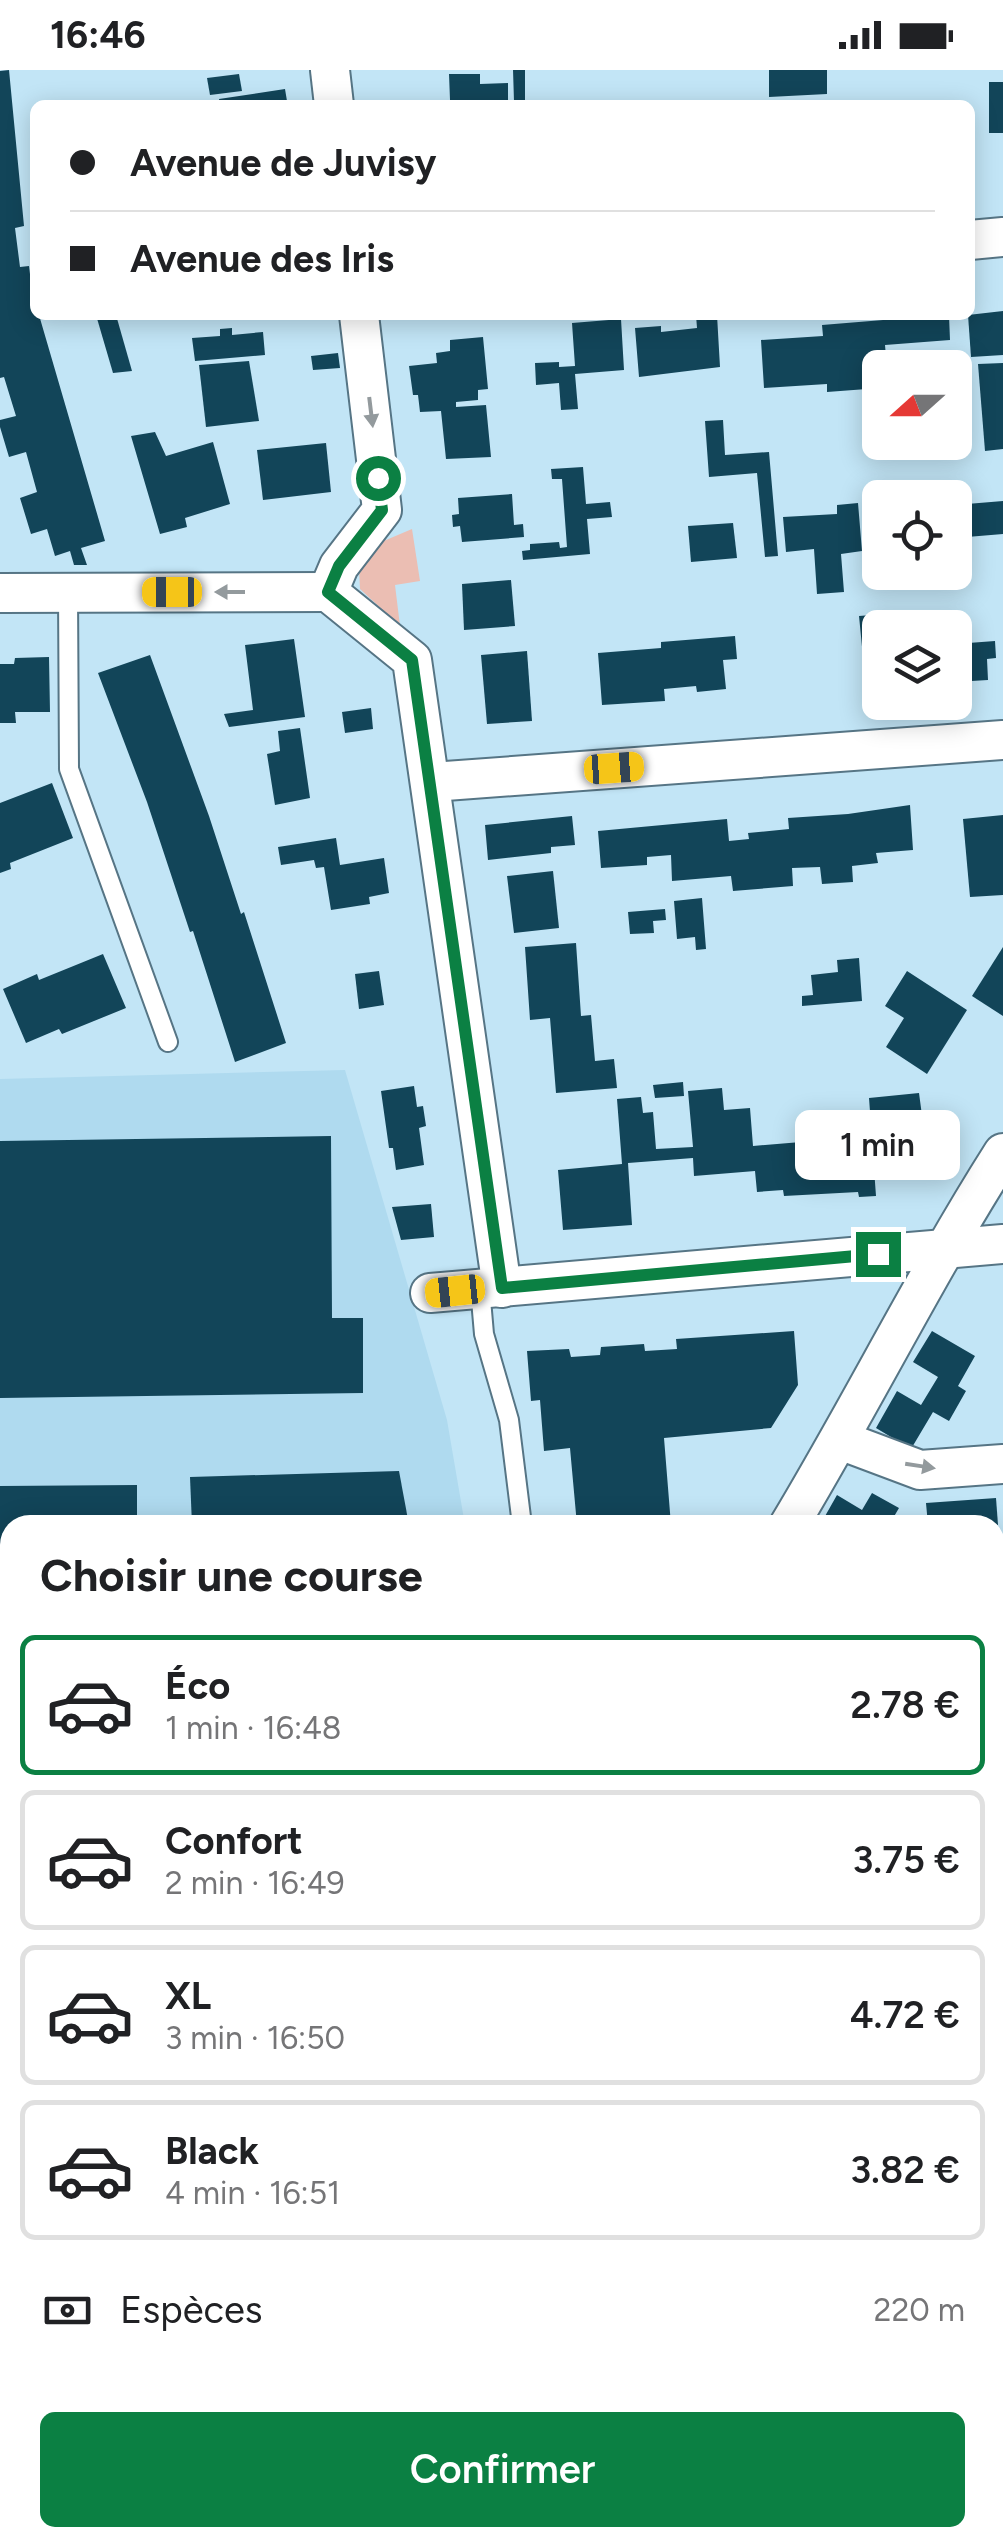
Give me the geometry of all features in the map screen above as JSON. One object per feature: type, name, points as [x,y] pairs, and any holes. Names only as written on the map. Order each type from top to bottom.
[{"type":"street","points":[[330,70],[333,100]]},
{"type":"street","points":[[975,240],[1003,237]]},
{"type":"street","points":[[328,592],[339,566],[382,510],[361,320]]},
{"type":"street","points":[[0,592],[328,592],[412,660],[432,782],[491,1288]]},
{"type":"street","points":[[432,782],[1003,740]]},
{"type":"street","points":[[794,1515],[840,1440],[942,1249],[1003,1153]]},
{"type":"street","points":[[430,1294],[1003,1244]]},
{"type":"street","points":[[840,1440],[920,1470],[1003,1464]]},
{"type":"lane","points":[[68,592],[69,770],[168,1042]]},
{"type":"lane","points":[[491,1288],[484,1334],[509,1420],[521,1515]]},
{"type":"shaded area","points":[[412,529],[420,581],[395,585],[400,626],[360,589],[359,568],[379,543]]},
{"type":"shaded area","points":[[345,1070],[447,1420],[463,1515],[0,1515],[0,1079]]},
{"type":"building","points":[[9,70],[24,226],[15,228],[20,267],[29,266],[30,320],[40,320],[105,541],[81,548],[87,565],[74,565],[70,551],[55,556],[47,529],[31,534],[20,498],[37,492],[26,452],[9,457],[0,427],[0,420],[16,416],[4,377],[0,378],[0,71]]},
{"type":"building","points":[[513,70],[525,70],[525,100],[514,100]]},
{"type":"building","points":[[769,70],[827,70],[827,94],[769,97]]},
{"type":"building","points":[[239,74],[242,91],[210,95],[207,78]]},
{"type":"building","points":[[449,74],[480,74],[480,84],[508,83],[508,100],[450,100]]},
{"type":"building","points":[[989,82],[1003,82],[1003,133],[989,133]]},
{"type":"building","points":[[285,89],[287,100],[219,100]]},
{"type":"building","points":[[1003,311],[1003,355],[972,357],[968,320],[975,320],[975,314]]},
{"type":"building","points":[[97,320],[117,320],[132,371],[113,373]]},
{"type":"building","points":[[621,320],[624,370],[575,374],[578,409],[561,410],[559,383],[536,385],[535,363],[575,366],[572,323]]},
{"type":"building","points":[[696,320],[717,320],[720,367],[639,377],[635,328],[661,326],[661,332],[697,328]]},
{"type":"building","points":[[949,320],[950,340],[862,350],[862,389],[827,392],[827,384],[764,388],[761,340],[823,336],[822,325]]},
{"type":"building","points":[[232,328],[232,335],[263,332],[265,355],[195,361],[192,338],[220,336],[220,329]]},
{"type":"building","points":[[483,337],[488,389],[478,390],[478,400],[456,402],[456,407],[486,405],[491,457],[446,459],[441,411],[420,412],[409,366],[437,363],[436,353],[450,351],[450,340]]},
{"type":"building","points":[[338,353],[340,368],[313,370],[311,356]]},
{"type":"building","points":[[249,361],[259,421],[206,427],[199,365]]},
{"type":"building","points":[[1003,363],[1003,449],[985,451],[978,364]]},
{"type":"building","points":[[723,420],[725,455],[769,452],[778,556],[765,557],[757,473],[709,477],[705,421]]},
{"type":"building","points":[[155,432],[166,456],[213,442],[230,504],[185,518],[187,527],[160,534],[131,436]]},
{"type":"building","points":[[326,443],[331,492],[263,500],[257,450]]},
{"type":"building","points":[[583,467],[586,504],[610,502],[612,517],[587,519],[590,554],[523,560],[522,551],[530,550],[530,544],[559,542],[560,548],[567,547],[562,479],[552,479],[551,469]]},
{"type":"building","points":[[512,494],[514,525],[523,524],[524,537],[462,542],[460,526],[453,527],[452,515],[459,514],[458,498]]},
{"type":"building","points":[[1003,501],[1003,534],[972,537],[972,504]]},
{"type":"building","points":[[858,503],[862,551],[841,554],[844,592],[817,594],[814,549],[786,552],[783,517],[837,514],[837,505]]},
{"type":"building","points":[[733,523],[737,558],[691,562],[688,526]]},
{"type":"building","points":[[511,580],[515,626],[464,630],[462,584]]},
{"type":"building","points":[[735,636],[737,659],[723,660],[726,689],[664,689],[665,701],[602,705],[598,653],[661,648],[661,642]]},
{"type":"building","points":[[294,639],[305,717],[229,727],[224,714],[253,710],[245,645]]},
{"type":"building","points":[[995,641],[996,658],[987,659],[988,680],[972,681],[972,643]]},
{"type":"building","points":[[527,651],[532,721],[487,724],[481,655]]},
{"type":"building","points":[[150,655],[241,914],[244,912],[286,1043],[235,1062],[193,931],[190,932],[98,673]]},
{"type":"building","points":[[49,657],[50,712],[15,712],[16,723],[0,723],[0,664],[14,664],[15,658]]},
{"type":"building","points":[[371,708],[373,729],[345,733],[342,712]]},
{"type":"building","points":[[300,728],[310,798],[275,805],[267,754],[280,751],[278,731]]},
{"type":"building","points":[[52,783],[73,838],[10,863],[11,869],[0,873],[0,803]]},
{"type":"building","points":[[910,805],[913,850],[876,853],[878,863],[852,866],[853,882],[822,884],[820,867],[792,868],[793,886],[733,891],[731,876],[672,881],[671,855],[647,857],[647,865],[601,868],[598,831],[727,819],[729,841],[749,839],[748,833],[789,829],[788,818]]},
{"type":"building","points":[[1003,815],[1003,895],[970,897],[963,819]]},
{"type":"building","points":[[572,816],[575,845],[551,847],[551,853],[488,860],[485,825]]},
{"type":"building","points":[[336,838],[340,865],[384,858],[389,893],[369,897],[370,904],[331,910],[324,867],[316,868],[314,860],[281,865],[278,847]]},
{"type":"building","points":[[553,871],[559,928],[514,933],[507,876]]},
{"type":"building","points":[[702,898],[706,949],[696,950],[695,937],[677,939],[674,901]]},
{"type":"building","points":[[665,909],[666,920],[653,921],[654,933],[630,934],[628,912]]},
{"type":"building","points":[[576,943],[581,1016],[591,1015],[595,1061],[614,1059],[617,1088],[556,1093],[550,1018],[530,1020],[525,947]]},
{"type":"building","points":[[1003,947],[1003,1016],[972,996]]},
{"type":"building","points":[[103,954],[126,1008],[62,1034],[59,1029],[26,1043],[3,989],[37,974],[39,980]]},
{"type":"building","points":[[859,958],[862,1001],[802,1006],[802,996],[813,995],[811,975],[838,972],[837,960]]},
{"type":"building","points":[[379,971],[384,1005],[359,1009],[355,974]]},
{"type":"building","points":[[907,971],[967,1010],[927,1074],[886,1047],[904,1018],[885,1006]]},
{"type":"building","points":[[683,1082],[684,1096],[655,1098],[653,1085]]},
{"type":"building","points":[[414,1086],[417,1107],[423,1106],[426,1126],[419,1128],[424,1165],[396,1170],[381,1091]]},
{"type":"building","points":[[722,1088],[724,1110],[750,1108],[753,1146],[813,1141],[813,1149],[855,1145],[855,1141],[872,1139],[869,1098],[919,1093],[923,1123],[918,1124],[919,1151],[873,1155],[876,1196],[859,1197],[858,1192],[784,1196],[783,1190],[757,1192],[755,1171],[694,1176],[693,1158],[628,1163],[632,1225],[563,1230],[558,1170],[622,1164],[617,1099],[641,1097],[643,1113],[653,1112],[656,1149],[693,1147],[688,1091]]},
{"type":"building","points":[[331,1136],[332,1318],[363,1318],[363,1393],[0,1398],[0,1141]]},
{"type":"building","points":[[431,1204],[434,1237],[401,1240],[392,1207]]},
{"type":"building","points":[[794,1331],[798,1385],[771,1428],[664,1438],[670,1515],[576,1515],[570,1448],[544,1451],[540,1400],[531,1401],[527,1351],[569,1349],[571,1357],[600,1355],[601,1347],[644,1344],[645,1351],[677,1349],[676,1339]]},
{"type":"building","points":[[932,1331],[975,1356],[958,1386],[966,1391],[949,1421],[933,1412],[911,1449],[876,1428],[897,1391],[921,1405],[938,1377],[913,1362]]},
{"type":"building","points":[[399,1471],[407,1515],[192,1515],[190,1477]]},
{"type":"building","points":[[137,1485],[137,1515],[0,1515],[0,1486]]},
{"type":"building","points":[[872,1493],[899,1508],[895,1515],[826,1515],[837,1495],[862,1510]]},
{"type":"building","points":[[996,1498],[997,1515],[927,1515],[926,1503]]},
{"type":"route","points":[[378,478],[382,510],[339,566],[328,592],[412,660],[502,1288],[878,1254]]}]
